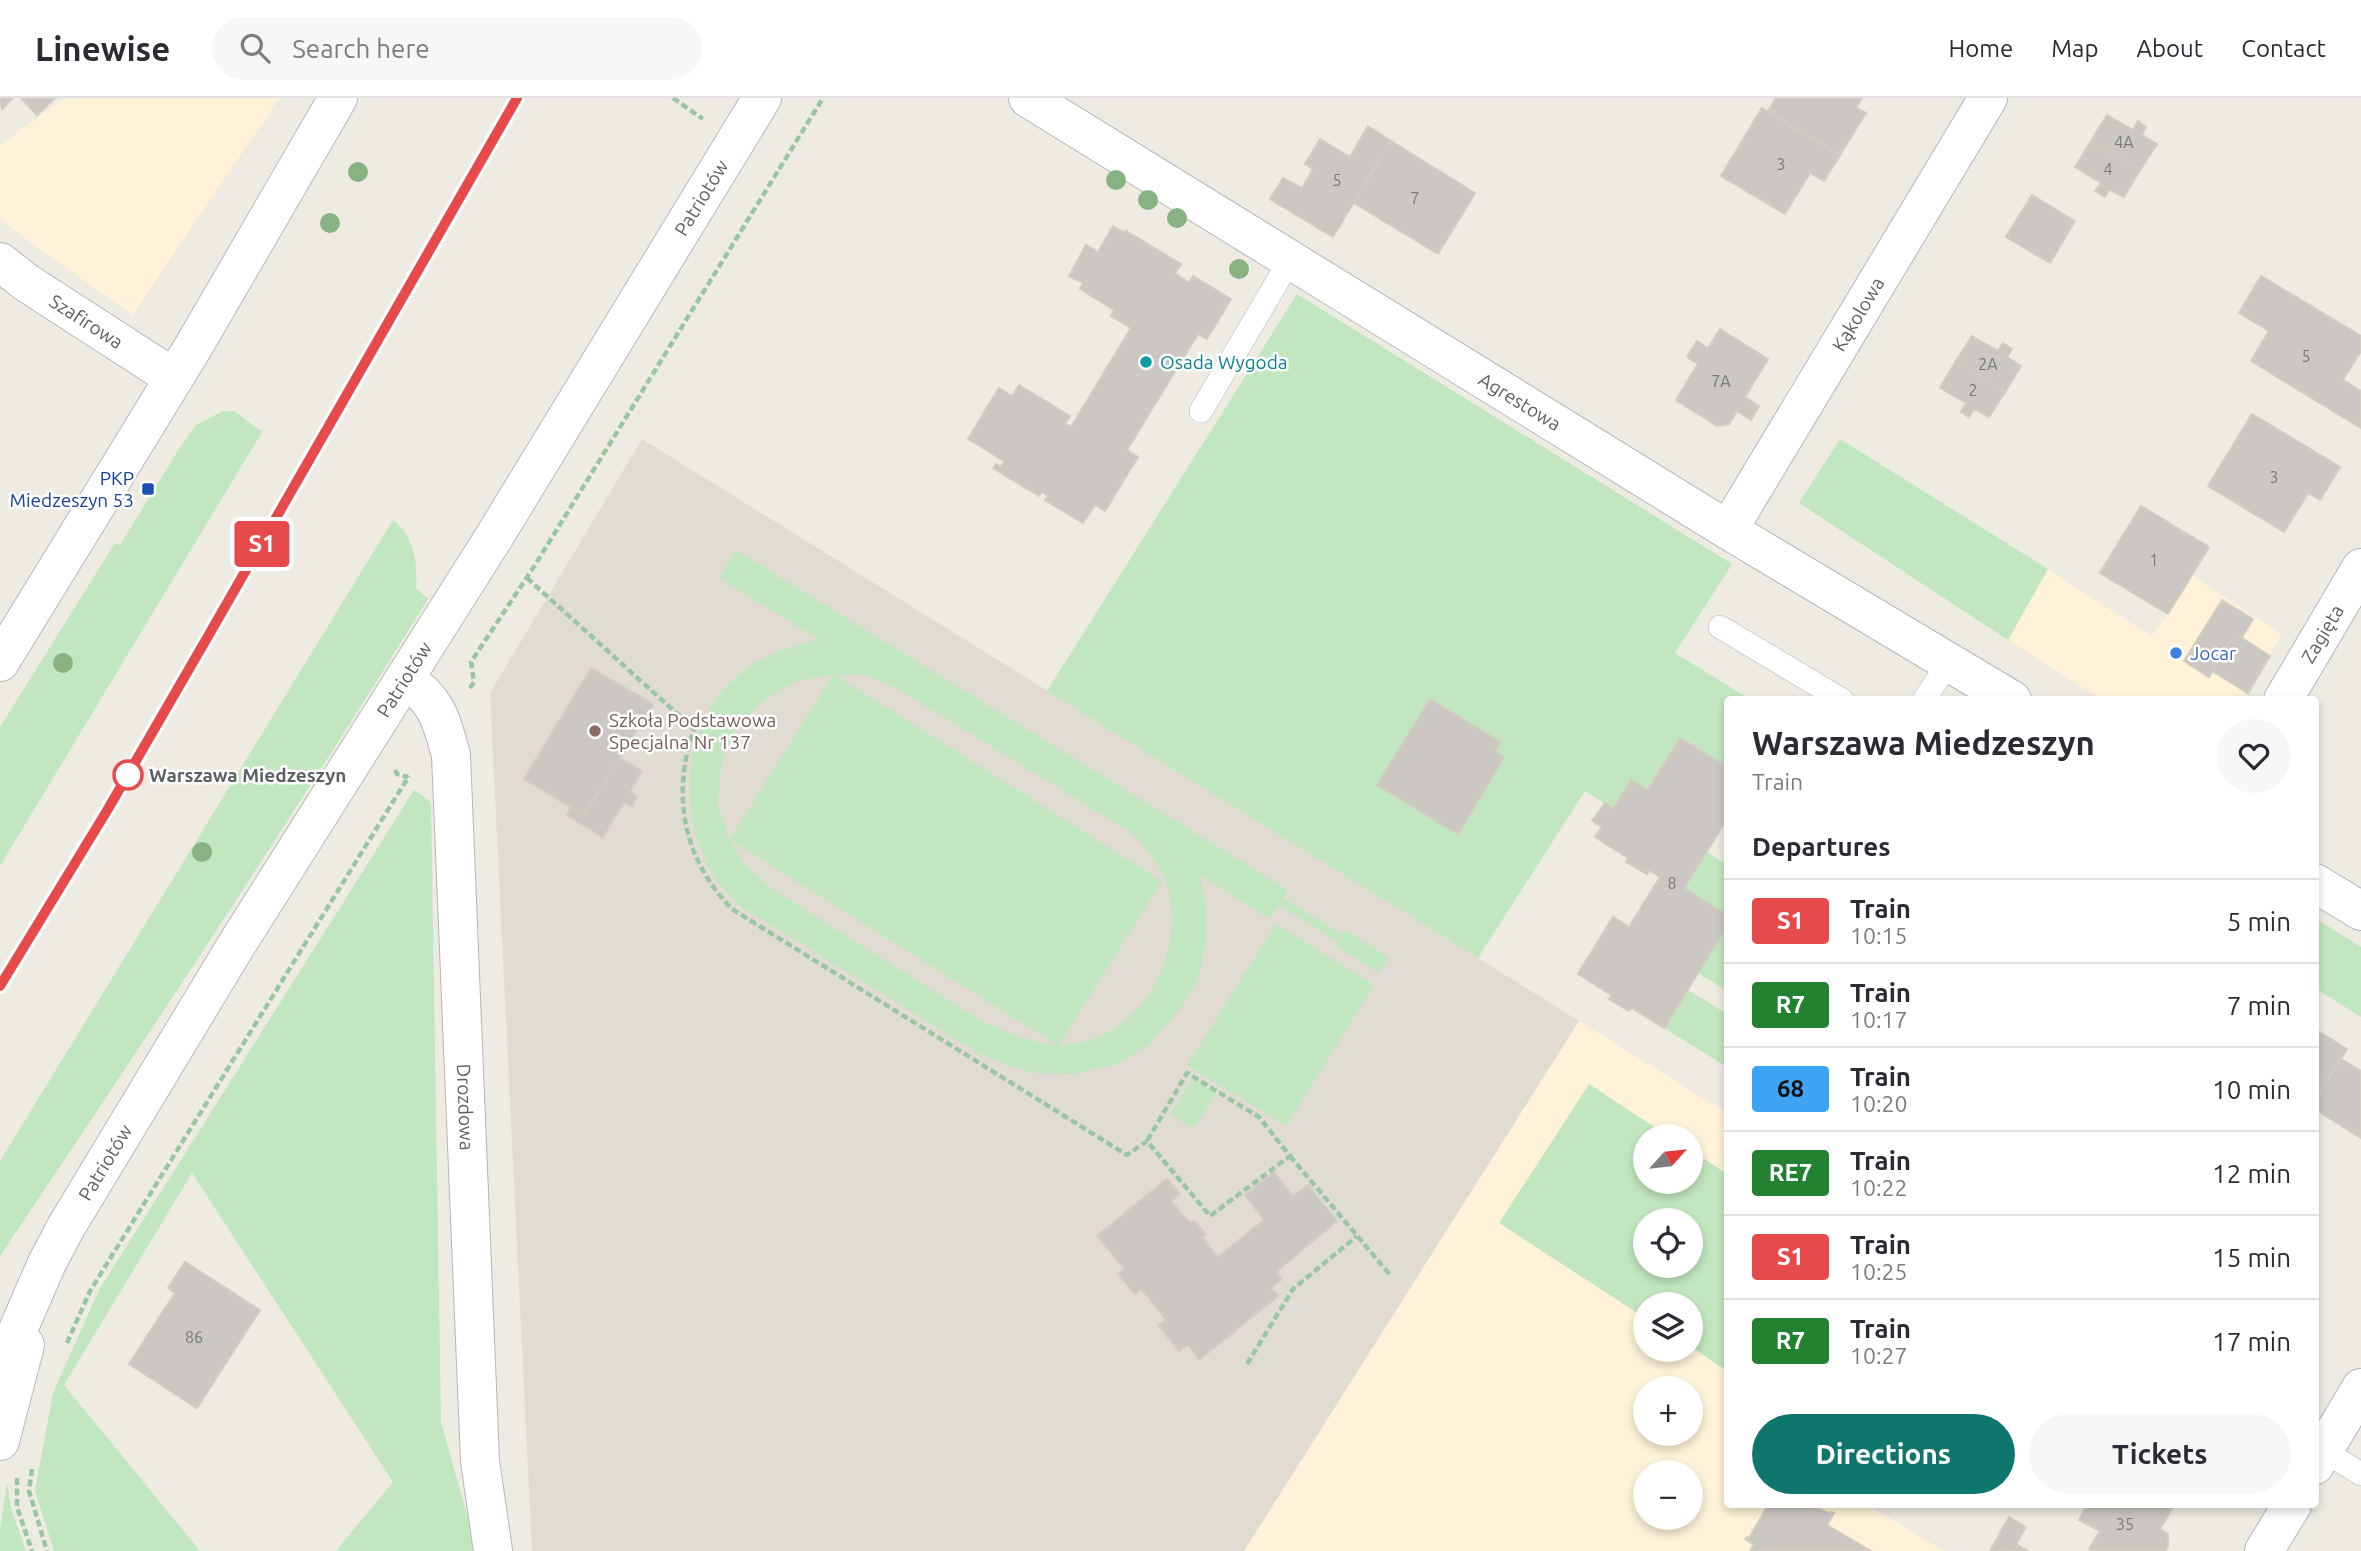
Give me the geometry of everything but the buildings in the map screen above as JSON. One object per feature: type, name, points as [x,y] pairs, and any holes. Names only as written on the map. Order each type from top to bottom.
[{"type":"street","points":[[0,662],[174,378],[338,98]]},
{"type":"street","name":"Patriotów","points":[[0,1371],[47,1263],[73,1216],[237,944],[405,679],[762,98]]},
{"type":"street","name":"Agrestowa","points":[[1028,98],[1728,530],[2005,696]]},
{"type":"street","name":"Kąkolowa","points":[[1728,530],[1988,98]]},
{"type":"street","name":"Szafirowa","points":[[0,262],[26,284],[174,378]]},
{"type":"street","name":"Zagięta","points":[[2285,696],[2361,568]]},
{"type":"street","name":"Drozdowa","points":[[405,679],[423,691],[443,726],[451,755],[480,1461],[493,1551]]},
{"type":"street","points":[[2319,885],[2361,911]]},
{"type":"street","points":[[0,1341],[47,1263]]},
{"type":"street","name":"Patriotów","points":[[0,1441],[47,1263]]},
{"type":"street","points":[[2319,1458],[2361,1388]]},
{"type":"street","points":[[2264,1551],[2290,1508]]},
{"type":"lane","points":[[1201,411],[1290,260]]},
{"type":"lane","points":[[1720,627],[1835,696]]},
{"type":"lane","points":[[1927,696],[1949,662]]},
{"type":"lane","points":[[2319,1458],[2361,1474]]},
{"type":"path","points":[[673,98],[712,125]]},
{"type":"path","points":[[443,726],[474,682],[471,663],[527,578],[823,98]]},
{"type":"path","points":[[527,578],[694,729],[688,746],[682,788],[687,830],[704,876],[732,909],[1126,1155],[1147,1142],[1188,1073],[1259,1117],[1391,1276]]},
{"type":"path","points":[[64,1349],[90,1291],[415,766]]},
{"type":"path","points":[[389,785],[397,774]]},
{"type":"path","points":[[1147,1142],[1210,1216],[1290,1156]]},
{"type":"path","points":[[1247,1364],[1293,1289],[1357,1236]]},
{"type":"path","points":[[32,1467],[29,1491],[47,1551]]},
{"type":"path","points":[[17,1476],[17,1507],[32,1551]]},
{"type":"shaded area","points":[[64,98],[279,98],[133,315],[20,235],[0,217],[0,145]]},
{"type":"shaded area","points":[[642,439],[1579,1021],[1244,1551],[532,1551],[490,693]]},
{"type":"shaded area","points":[[2048,569],[2151,636],[2168,614],[2191,575],[2282,635],[2244,696],[2097,696],[2008,640]]},
{"type":"shaded area","points":[[1579,1021],[1724,1111],[1724,1508],[1873,1508],[1944,1551],[1244,1551]]},
{"type":"green space","points":[[1297,294],[1732,564],[1675,653],[1745,696],[1724,696],[1724,765],[1680,738],[1648,790],[1613,809],[1585,791],[1478,958],[1047,691]]},
{"type":"green space","points":[[223,411],[234,411],[262,432],[0,866],[0,727],[115,543],[120,545],[179,449],[196,425]]},
{"type":"green space","points":[[1840,439],[2048,569],[2008,640],[1799,503]]},
{"type":"green space","points":[[393,520],[406,533],[410,542],[415,559],[416,588],[428,599],[217,929],[0,1256],[0,1161]]},
{"type":"green space","points":[[736,550],[1288,890],[1283,898],[1342,934],[1345,930],[1389,957],[1379,973],[1336,946],[1338,942],[1279,905],[1270,919],[1199,875],[1206,905],[1206,941],[1198,979],[1180,1009],[1149,1045],[1118,1064],[1074,1074],[1034,1073],[978,1053],[740,906],[715,878],[696,835],[691,812],[691,765],[704,720],[720,693],[750,666],[778,652],[818,639],[719,578]],"holes":[[[833,675],[730,839],[718,807],[721,765],[734,731],[762,702],[793,682]],[[835,675],[864,675],[898,689],[1133,834],[1156,863],[1168,889],[1171,925],[1168,951],[1159,975],[1147,997],[1130,1016],[1110,1031],[1086,1041],[1059,1045],[1162,881]],[[731,841],[1057,1045],[1015,1035],[975,1017],[771,888],[742,862]]]},
{"type":"green space","points":[[414,790],[431,802],[441,1422],[477,1551],[336,1551],[393,1482],[192,1173],[64,1385],[200,1551],[54,1551],[35,1491],[53,1393],[99,1290]]},
{"type":"green space","points":[[1707,852],[1724,863],[1724,913],[1684,888]]},
{"type":"green space","points":[[2319,921],[2361,947],[2361,1017],[2319,991]]},
{"type":"green space","points":[[1276,924],[1374,985],[1286,1126],[1187,1065]]},
{"type":"green space","points":[[1724,931],[1724,989],[1698,973]]},
{"type":"green space","points":[[1688,990],[1724,1012],[1724,1065],[1664,1028]]},
{"type":"green space","points":[[1193,1079],[1216,1094],[1193,1129],[1170,1114]]},
{"type":"green space","points":[[1589,1084],[1650,1124],[1633,1124],[1633,1194],[1703,1194],[1703,1158],[1724,1172],[1724,1369],[1703,1355],[1703,1292],[1633,1292],[1633,1310],[1499,1223]]},
{"type":"green space","points":[[7,1483],[11,1508],[26,1551],[0,1551],[0,1530]]},
{"type":"railway","points":[[0,986],[197,655],[517,98]]},
{"type":"train","name":"S1","points":[[0,986],[108,809],[517,98]]},
{"type":"place","name":"Osada Wygoda","points":[[1146,362]]},
{"type":"place","name":"PKP Miedzeszyn 53","points":[[148,489]]},
{"type":"place","name":"Jocar","points":[[2176,653]]},
{"type":"place","name":"Szkoła Podstawowa Specjalna Nr 137","points":[[595,731]]},
{"type":"place","name":"Warszawa Miedzeszyn","points":[[128,775]]}]
